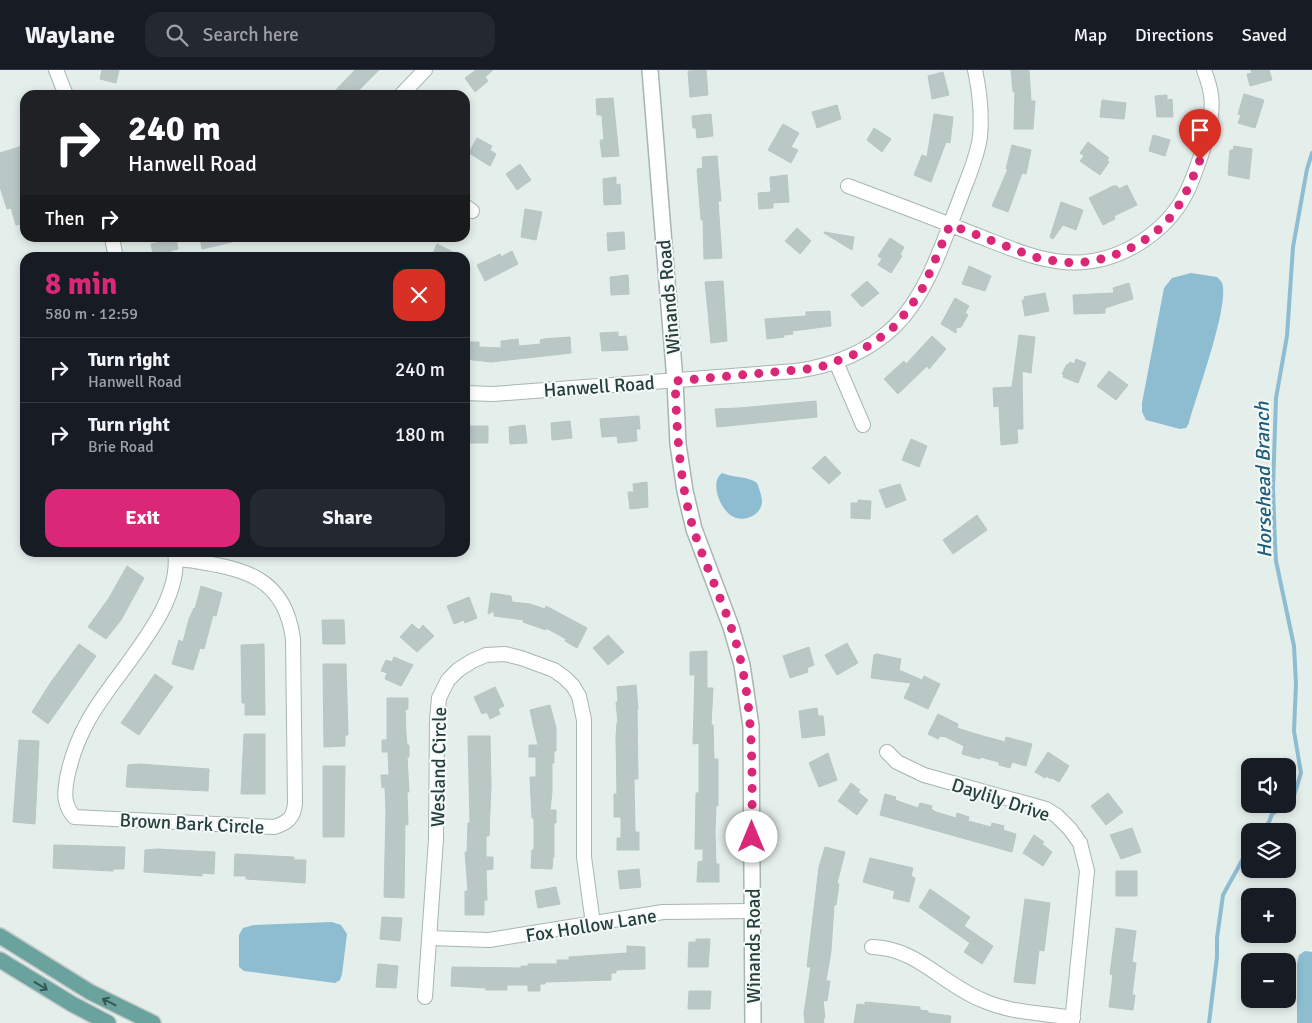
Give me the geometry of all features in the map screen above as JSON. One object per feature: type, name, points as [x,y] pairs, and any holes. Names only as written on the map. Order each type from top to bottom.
[{"type":"main road","points":[[0,936],[90,992],[153,1023]]},
{"type":"main road","points":[[0,960],[72,1004],[108,1023]]},
{"type":"street","points":[[56,70],[64,90]]},
{"type":"street","points":[[406,90],[426,70]]},
{"type":"street","name":"Winands Road","points":[[650,70],[675,381],[678,444],[684,491],[694,529],[731,628],[742,665],[748,697],[751,726],[752,1023]]},
{"type":"street","name":"Hanwell Road","points":[[470,393],[493,394],[796,371],[818,368],[836,362],[876,341],[895,326],[924,286],[974,162],[979,140],[981,100],[975,70]]},
{"type":"street","points":[[848,186],[1037,258],[1063,262],[1084,262],[1105,258],[1144,240],[1160,228],[1175,212],[1190,187],[1200,160],[1211,105],[1212,96],[1204,70]]},
{"type":"street","points":[[836,362],[863,425]]},
{"type":"street","name":"Brown Bark Circle","points":[[175,557],[174,577],[162,612],[88,720],[78,741],[70,764],[66,787],[66,808],[74,817],[274,827],[284,824],[291,818],[295,803],[294,639],[291,623],[274,592],[263,581],[237,569],[184,557]]},
{"type":"street","name":"Wesland Circle","points":[[425,997],[436,839],[436,720],[439,698],[448,680],[458,670],[486,655],[505,654],[554,670],[569,682],[579,696],[584,720],[584,857],[593,924]]},
{"type":"street","name":"Daylily Drive","points":[[887,752],[898,762],[924,775],[1046,810],[1058,816],[1080,843],[1087,871],[1072,1020]]},
{"type":"street","name":"Fox Hollow Lane","points":[[429,938],[489,940],[664,912],[753,911]]},
{"type":"street","points":[[872,948],[887,948],[909,955],[982,1001],[1012,1009],[1072,1020]]},
{"type":"water","points":[[1191,273],[1217,277],[1222,283],[1223,294],[1217,330],[1189,423],[1186,428],[1180,429],[1146,420],[1142,412],[1142,403],[1164,288],[1172,278]]},
{"type":"water","points":[[722,473],[749,479],[757,483],[762,502],[758,512],[744,519],[734,517],[725,510],[716,488],[718,477]]},
{"type":"water","points":[[332,922],[341,925],[347,934],[342,974],[340,980],[335,983],[244,971],[239,967],[239,935],[243,928],[254,925]]},
{"type":"water","points":[[1305,951],[1312,952],[1312,1023],[1297,1023],[1297,964],[1299,955]]},
{"type":"building","points":[[102,70],[119,70],[116,83],[100,79]]},
{"type":"building","points":[[355,70],[379,70],[359,90],[336,90]]},
{"type":"building","points":[[476,70],[493,70],[485,77],[488,81],[475,92],[465,78]]},
{"type":"building","points":[[706,70],[708,95],[690,97],[688,71]]},
{"type":"building","points":[[1011,70],[1029,70],[1031,101],[1035,101],[1033,129],[1014,129],[1015,92],[1013,92]]},
{"type":"building","points":[[1251,70],[1269,70],[1272,80],[1250,86],[1247,74],[1252,73]]},
{"type":"building","points":[[943,72],[949,95],[932,99],[928,76]]},
{"type":"building","points":[[1244,94],[1264,100],[1255,128],[1238,123],[1241,115],[1238,114]]},
{"type":"building","points":[[1167,95],[1167,100],[1172,99],[1173,117],[1157,117],[1155,96]]},
{"type":"building","points":[[613,98],[619,156],[602,157],[600,140],[604,140],[602,115],[597,115],[596,99]]},
{"type":"building","points":[[1102,100],[1126,103],[1124,119],[1100,117]]},
{"type":"building","points":[[837,105],[841,119],[817,128],[812,112]]},
{"type":"building","points":[[711,114],[713,136],[697,138],[696,128],[693,128],[692,116]]},
{"type":"building","points":[[934,114],[953,117],[950,143],[946,142],[931,182],[914,175],[922,155],[927,157]]},
{"type":"building","points":[[783,124],[799,133],[791,147],[798,150],[791,163],[768,150]]},
{"type":"building","points":[[874,128],[891,139],[882,152],[867,140]]},
{"type":"building","points":[[1153,135],[1170,140],[1165,156],[1149,151]]},
{"type":"building","points":[[477,138],[492,146],[490,150],[496,154],[490,166],[470,154]]},
{"type":"building","points":[[1088,142],[1109,158],[1107,160],[1109,162],[1100,175],[1080,161],[1084,156],[1080,153]]},
{"type":"building","points":[[1012,145],[1031,150],[1026,174],[1022,173],[1008,212],[992,206],[1008,169],[1006,169]]},
{"type":"building","points":[[1234,146],[1252,149],[1249,179],[1228,175],[1230,150],[1233,150]]},
{"type":"building","points":[[20,147],[20,224],[16,225],[11,208],[7,209],[0,187],[0,153]]},
{"type":"building","points":[[717,156],[721,201],[718,201],[722,258],[704,259],[703,220],[701,220],[697,169],[703,168],[702,157]]},
{"type":"building","points":[[520,164],[531,180],[517,190],[506,174]]},
{"type":"building","points":[[787,175],[789,202],[773,203],[773,208],[759,209],[758,193],[771,192],[770,177]]},
{"type":"building","points":[[616,177],[616,185],[620,184],[621,204],[604,205],[603,179]]},
{"type":"building","points":[[1127,185],[1137,205],[1114,216],[1115,219],[1103,225],[1089,198],[1113,186],[1117,186],[1119,189]]},
{"type":"building","points":[[1061,202],[1083,210],[1076,230],[1063,225],[1053,239],[1050,237]]},
{"type":"building","points":[[525,209],[542,212],[536,240],[521,237]]},
{"type":"building","points":[[797,228],[811,241],[800,254],[785,241]]},
{"type":"building","points":[[624,232],[625,249],[608,251],[607,233]]},
{"type":"building","points":[[824,233],[854,237],[852,250]]},
{"type":"building","points":[[890,238],[904,247],[900,255],[902,256],[891,273],[878,265],[882,259],[878,256]]},
{"type":"building","points":[[177,242],[178,249],[170,252],[153,252],[151,244]]},
{"type":"building","points":[[201,242],[232,242],[202,249]]},
{"type":"building","points":[[437,244],[453,252],[434,252]]},
{"type":"building","points":[[512,251],[518,264],[485,281],[477,265],[500,254],[501,257]]},
{"type":"building","points":[[969,266],[991,276],[985,291],[962,284]]},
{"type":"building","points":[[628,275],[629,294],[611,295],[610,277]]},
{"type":"building","points":[[723,281],[727,341],[711,343],[705,282]]},
{"type":"building","points":[[867,281],[879,293],[862,307],[851,295]]},
{"type":"building","points":[[1129,283],[1133,299],[1105,308],[1105,313],[1074,314],[1073,295],[1114,293],[1113,288]]},
{"type":"building","points":[[1045,293],[1049,311],[1025,316],[1022,300],[1025,300],[1024,297]]},
{"type":"building","points":[[955,298],[969,306],[965,313],[968,315],[961,327],[956,328],[956,333],[941,324]]},
{"type":"building","points":[[830,311],[831,326],[792,331],[793,334],[784,335],[784,337],[767,339],[765,319],[806,316],[806,312]]},
{"type":"building","points":[[618,332],[618,337],[626,336],[628,350],[602,351],[600,333]]},
{"type":"building","points":[[1019,335],[1035,337],[1031,373],[1022,371],[1023,429],[1017,429],[1018,443],[1001,445],[999,406],[994,407],[993,388],[1012,387]]},
{"type":"building","points":[[932,336],[946,349],[929,369],[927,366],[898,394],[884,379],[904,361],[906,364]]},
{"type":"building","points":[[570,337],[571,353],[491,362],[470,360],[470,342],[479,342],[479,347],[501,348],[501,341],[518,339],[519,346],[541,344],[540,340]]},
{"type":"building","points":[[1076,359],[1086,363],[1078,383],[1063,377],[1064,375],[1062,374],[1067,364],[1070,362],[1074,364]]},
{"type":"building","points":[[1109,371],[1128,385],[1116,400],[1097,386]]},
{"type":"building","points":[[816,401],[817,417],[717,427],[715,409]]},
{"type":"building","points":[[639,416],[640,429],[636,429],[637,441],[618,443],[617,436],[602,437],[600,419]]},
{"type":"building","points":[[570,421],[572,438],[552,440],[551,423]]},
{"type":"building","points":[[525,425],[527,443],[510,444],[509,427]]},
{"type":"building","points":[[470,426],[488,426],[488,443],[470,443]]},
{"type":"building","points":[[911,439],[927,446],[919,467],[902,460]]},
{"type":"building","points":[[825,456],[841,473],[829,484],[812,468]]},
{"type":"building","points":[[647,482],[648,507],[630,509],[628,492],[634,492],[633,484]]},
{"type":"building","points":[[900,484],[906,500],[886,508],[879,490]]},
{"type":"building","points":[[858,500],[871,501],[870,519],[851,518],[851,503],[858,503]]},
{"type":"building","points":[[977,515],[987,530],[953,554],[943,540]]},
{"type":"building","points":[[127,566],[144,578],[121,620],[106,639],[88,627],[109,598]]},
{"type":"building","points":[[201,586],[222,593],[216,616],[213,615],[204,649],[200,648],[193,670],[172,664],[179,640],[183,642]]},
{"type":"building","points":[[491,593],[511,596],[512,602],[530,604],[545,609],[546,606],[587,628],[577,648],[565,641],[566,639],[546,628],[546,630],[523,622],[524,620],[494,616],[494,611],[488,614]]},
{"type":"building","points":[[469,597],[477,618],[465,623],[464,620],[454,624],[447,606]]},
{"type":"building","points":[[322,620],[344,620],[345,644],[323,644]]},
{"type":"building","points":[[412,624],[419,630],[423,625],[434,636],[417,652],[400,637]]},
{"type":"building","points":[[608,635],[624,652],[608,665],[593,648]]},
{"type":"building","points":[[847,643],[858,663],[837,675],[825,655]]},
{"type":"building","points":[[79,644],[96,656],[48,724],[32,712]]},
{"type":"building","points":[[264,644],[265,715],[245,715],[245,703],[242,703],[241,645]]},
{"type":"building","points":[[809,647],[814,665],[807,668],[808,672],[790,678],[783,656]]},
{"type":"building","points":[[707,651],[707,688],[713,688],[711,725],[713,725],[714,759],[718,759],[718,806],[716,805],[715,832],[716,864],[719,864],[719,882],[697,882],[698,862],[703,861],[703,849],[695,849],[696,793],[699,793],[699,743],[693,744],[695,675],[690,675],[690,652]]},
{"type":"building","points":[[874,655],[901,659],[899,670],[922,680],[924,676],[940,684],[928,709],[904,698],[911,683],[871,678]]},
{"type":"building","points":[[394,657],[413,665],[401,686],[385,679],[387,673],[381,671],[386,660],[392,662]]},
{"type":"building","points":[[323,664],[346,664],[348,735],[345,735],[345,746],[324,747]]},
{"type":"building","points":[[155,674],[173,687],[139,735],[121,723]]},
{"type":"building","points":[[636,685],[638,779],[634,779],[635,832],[639,832],[639,850],[617,850],[617,838],[621,838],[621,817],[614,817],[614,794],[617,794],[617,687]]},
{"type":"building","points":[[495,687],[504,706],[498,709],[500,714],[490,719],[487,712],[482,714],[474,697]]},
{"type":"building","points":[[387,698],[408,698],[408,709],[405,710],[407,745],[409,745],[409,757],[407,757],[409,792],[407,792],[408,825],[405,824],[404,898],[384,897],[386,812],[385,787],[382,788],[381,775],[389,775],[388,752],[382,752],[382,740],[387,740]]},
{"type":"building","points":[[550,705],[556,728],[556,751],[554,751],[554,763],[552,763],[550,810],[556,810],[554,857],[552,869],[531,868],[532,850],[534,850],[534,818],[532,818],[530,777],[536,777],[536,757],[529,757],[529,745],[538,745],[530,710]]},
{"type":"building","points":[[817,708],[818,716],[823,716],[825,735],[802,738],[799,711]]},
{"type":"building","points":[[938,714],[958,724],[957,728],[1005,742],[1006,737],[1032,744],[1026,766],[1012,762],[1010,768],[999,765],[999,762],[962,754],[964,746],[946,737],[940,736],[938,739],[928,734]]},
{"type":"building","points":[[244,734],[265,734],[265,794],[241,794]]},
{"type":"building","points":[[468,736],[490,736],[491,785],[489,836],[486,836],[486,857],[493,857],[493,869],[486,870],[487,900],[484,900],[484,915],[465,915],[465,891],[468,891],[465,852],[467,852],[468,823],[470,823]]},
{"type":"building","points":[[19,740],[39,741],[35,824],[13,822]]},
{"type":"building","points":[[1048,752],[1069,766],[1059,782],[1046,776],[1045,778],[1035,772]]},
{"type":"building","points":[[828,753],[837,780],[819,787],[809,763]]},
{"type":"building","points":[[139,764],[209,769],[208,791],[126,787],[128,765]]},
{"type":"building","points":[[323,766],[345,766],[344,837],[323,837]]},
{"type":"building","points":[[851,783],[868,800],[857,815],[838,801]]},
{"type":"building","points":[[1108,793],[1123,812],[1106,825],[1091,806]]},
{"type":"building","points":[[885,794],[896,797],[895,800],[918,808],[920,803],[932,806],[931,809],[936,812],[956,818],[957,813],[969,817],[968,821],[991,827],[992,823],[1004,826],[1003,830],[1016,834],[1012,852],[880,815]]},
{"type":"building","points":[[1132,828],[1141,852],[1121,859],[1110,835]]},
{"type":"building","points":[[1034,835],[1044,842],[1042,844],[1052,852],[1043,866],[1023,853]]},
{"type":"building","points":[[54,845],[125,847],[124,869],[113,869],[113,871],[53,868]]},
{"type":"building","points":[[825,847],[845,852],[837,883],[839,884],[836,905],[834,905],[831,951],[826,981],[830,981],[827,1001],[823,1000],[824,1023],[805,1023],[804,1013],[811,967],[807,967],[819,867]]},
{"type":"building","points":[[145,850],[215,852],[214,874],[202,873],[202,876],[144,872]]},
{"type":"building","points":[[235,854],[294,857],[294,860],[306,860],[305,883],[246,879],[246,876],[234,876]]},
{"type":"building","points":[[870,858],[913,868],[911,876],[915,878],[909,902],[893,898],[895,891],[863,882]]},
{"type":"building","points":[[639,869],[641,887],[620,889],[618,871]]},
{"type":"building","points":[[1116,871],[1137,871],[1137,896],[1116,896]]},
{"type":"building","points":[[556,887],[560,904],[538,908],[535,891]]},
{"type":"building","points":[[930,889],[970,917],[964,926],[993,946],[982,964],[964,952],[970,943],[919,907]]},
{"type":"building","points":[[1025,899],[1050,903],[1044,951],[1039,950],[1035,984],[1014,982]]},
{"type":"building","points":[[382,917],[402,918],[400,941],[380,939]]},
{"type":"building","points":[[1116,928],[1136,931],[1132,962],[1136,963],[1132,995],[1135,995],[1133,1010],[1109,1007],[1113,975],[1110,974]]},
{"type":"building","points":[[696,939],[710,939],[708,967],[688,967],[689,942],[696,942]]},
{"type":"building","points":[[627,946],[645,947],[645,969],[616,970],[616,973],[611,973],[611,980],[545,982],[545,984],[540,984],[540,991],[528,991],[528,985],[507,985],[507,990],[451,986],[452,967],[521,968],[521,966],[528,966],[528,964],[557,964],[557,960],[569,960],[569,957],[627,953]]},
{"type":"building","points":[[378,964],[398,966],[396,988],[376,987]]},
{"type":"building","points":[[689,991],[711,991],[710,1009],[688,1009]]},
{"type":"building","points":[[865,1002],[920,1007],[920,1010],[928,1011],[928,1013],[951,1016],[950,1023],[854,1023],[857,1004],[865,1005]]},
{"type":"waterway","name":"Horsehead Branch","points":[[1296,789],[1301,773],[1294,731],[1296,684],[1294,646],[1276,561],[1273,488],[1276,398],[1287,336],[1293,247],[1307,169],[1312,153]]},
{"type":"waterway","name":"Horsehead Branch","points":[[1268,823],[1274,813]]},
{"type":"waterway","name":"Horsehead Branch","points":[[1209,1023],[1223,895],[1241,862]]},
{"type":"route","points":[[752,837],[751,726],[748,697],[742,665],[731,628],[694,529],[684,491],[678,444],[675,381],[818,368],[855,354],[895,326],[911,306],[924,286],[950,225],[1037,258],[1063,262],[1084,262],[1105,258],[1144,240],[1160,228],[1175,212],[1190,187],[1200,160]]}]
